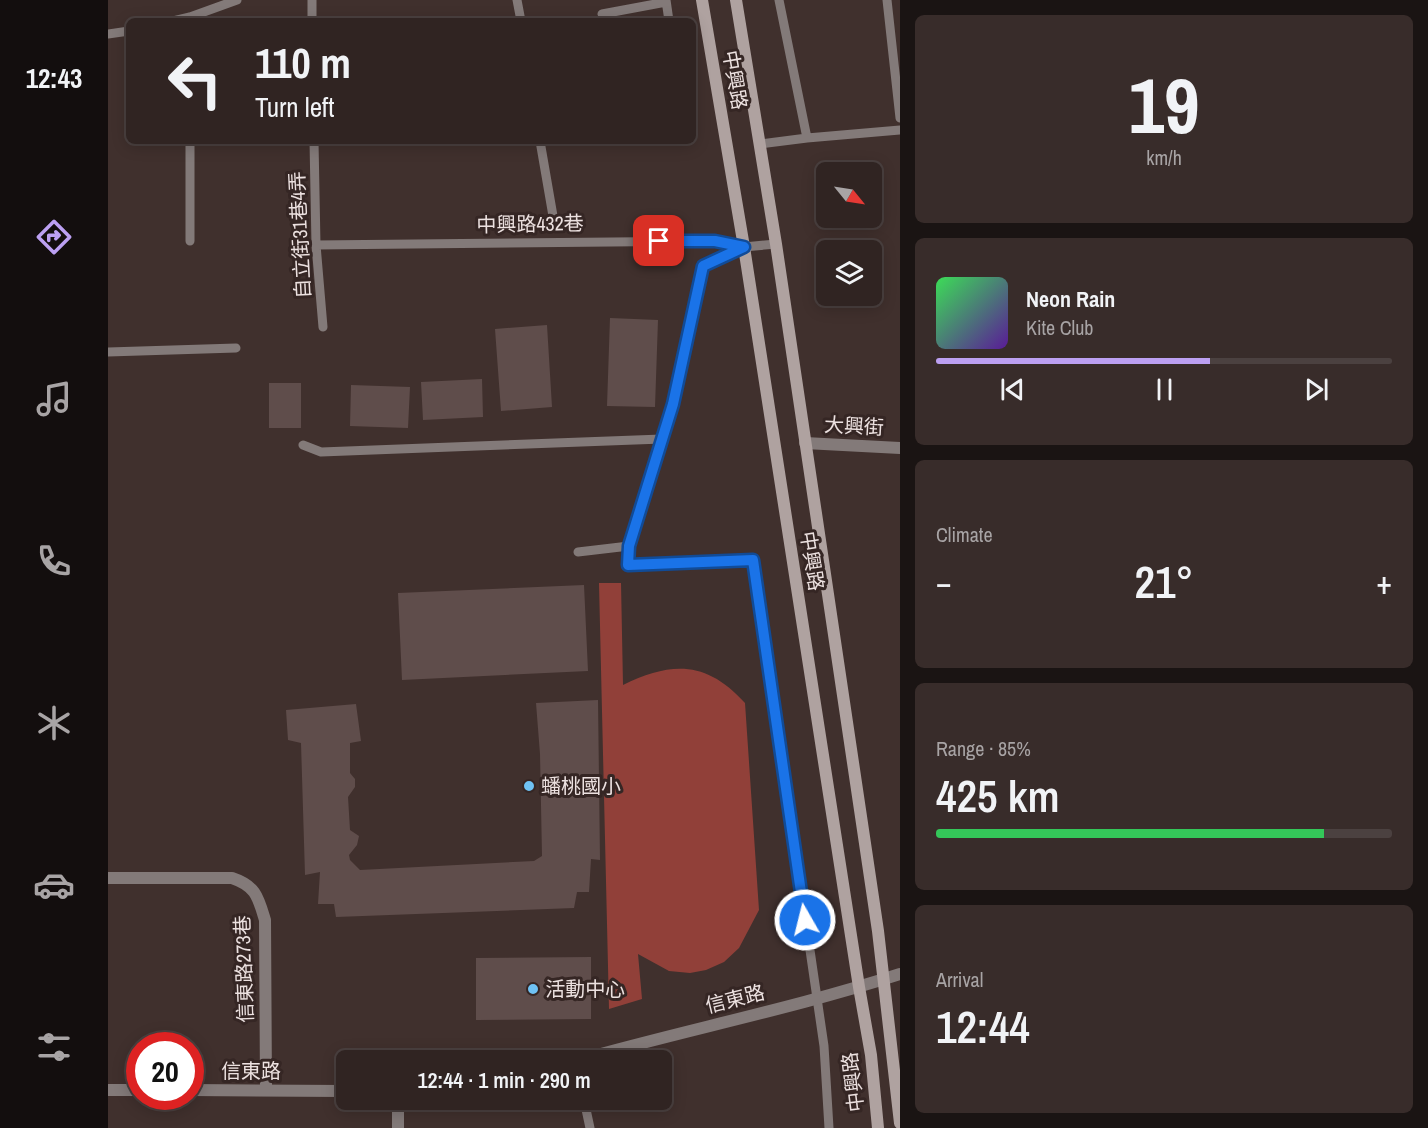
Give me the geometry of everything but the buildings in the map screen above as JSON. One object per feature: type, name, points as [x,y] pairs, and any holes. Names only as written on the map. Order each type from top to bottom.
[{"type":"street","name":"中興路","points":[[702,0],[744,247],[871,1055],[878,1128]]},
{"type":"street","name":"中興路","points":[[736,0],[776,244],[878,931],[900,1123]]},
{"type":"street","name":"大興街","points":[[805,443],[900,448]]},
{"type":"street","name":"信東路273巷","points":[[108,878],[231,878],[248,883],[259,901],[265,920],[266,1090]]},
{"type":"street","name":"信東路","points":[[614,1050],[859,987],[900,974]]},
{"type":"street","points":[[108,1090],[126,1090]]},
{"type":"street","name":"信東路","points":[[204,1090],[336,1091]]},
{"type":"street","points":[[398,1110],[398,1128]]},
{"type":"lane","points":[[192,18],[237,0]]},
{"type":"lane","points":[[312,0],[312,18]]},
{"type":"lane","points":[[517,0],[520,18]]},
{"type":"lane","points":[[779,0],[807,138]]},
{"type":"lane","points":[[887,0],[900,117]]},
{"type":"lane","points":[[602,14],[666,1],[669,18]]},
{"type":"lane","points":[[108,34],[126,31]]},
{"type":"lane","points":[[760,144],[900,130]]},
{"type":"lane","points":[[190,144],[190,241]]},
{"type":"lane","name":"自立街31巷4弄","points":[[314,144],[316,245],[323,327]]},
{"type":"lane","points":[[541,144],[553,216]]},
{"type":"lane","name":"中興路432巷","points":[[316,245],[715,241],[744,247]]},
{"type":"lane","points":[[776,244],[744,247],[703,266],[673,404],[629,546],[628,565],[753,560],[824,1046],[829,1128]]},
{"type":"lane","points":[[108,352],[236,348]]},
{"type":"lane","points":[[303,445],[321,452],[662,439]]},
{"type":"lane","points":[[578,552],[629,546]]},
{"type":"lane","points":[[586,1110],[590,1128]]},
{"type":"shaded area","points":[[599,583],[621,583],[623,685],[657,672],[688,669],[717,679],[745,703],[759,910],[739,948],[724,962],[706,970],[690,973],[669,971],[638,954],[642,999],[609,1009]]},
{"type":"place","name":"蟠桃國小","points":[[529,786]]},
{"type":"place","name":"活動中心","points":[[533,989]]},
{"type":"route","points":[[659,241],[715,241],[744,247],[703,266],[673,404],[629,546],[628,565],[753,560],[805,920]]}]
